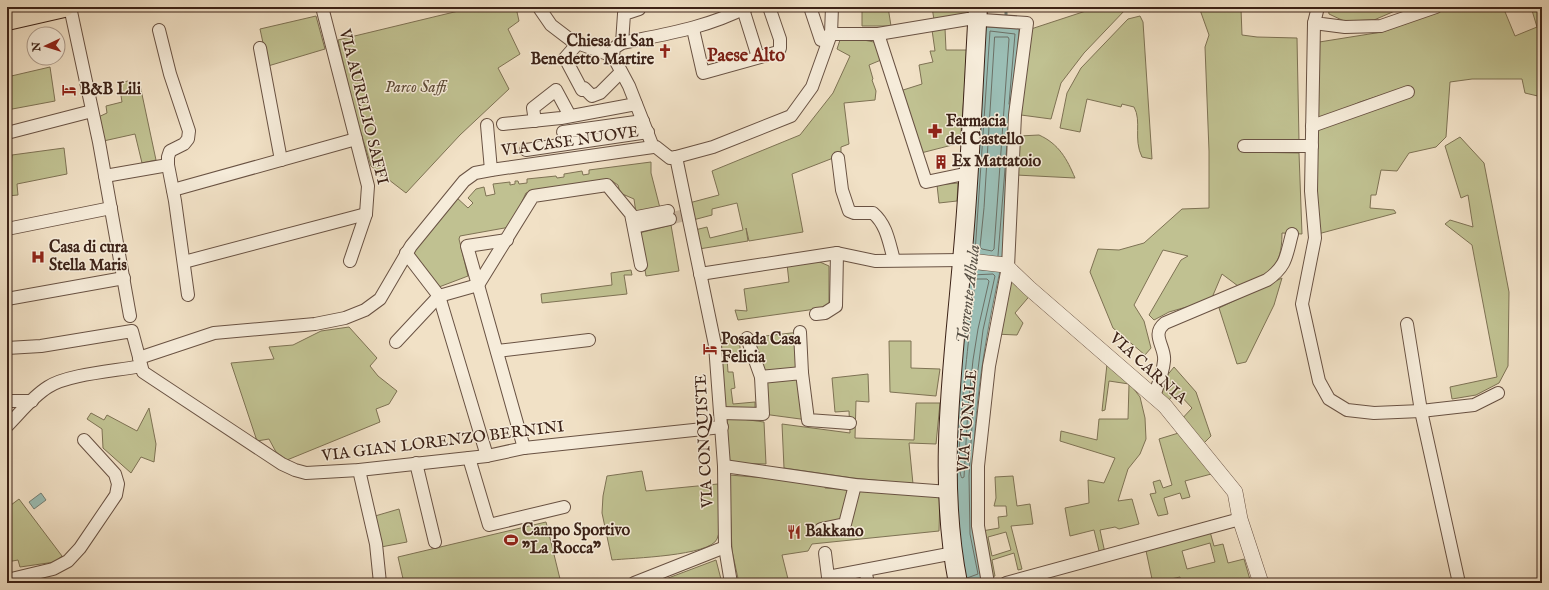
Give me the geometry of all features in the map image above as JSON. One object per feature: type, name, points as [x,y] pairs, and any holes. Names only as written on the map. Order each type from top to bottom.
[{"type":"main road","points":[[7,20],[64,7]]},
{"type":"main road","points":[[958,583],[949,492],[948,442],[950,398],[967,261],[969,173],[982,15]]},
{"type":"street","points":[[70,7],[105,176],[130,316]]},
{"type":"street","name":"VIA AURELIO SAFFI","points":[[322,7],[368,186],[366,214],[350,261]]},
{"type":"street","points":[[542,7],[540,9],[551,25],[572,41],[579,42],[613,56]]},
{"type":"street","points":[[693,29],[702,73],[778,52],[780,48],[780,39],[770,7]]},
{"type":"street","points":[[810,7],[821,40],[831,34],[878,34],[982,15]]},
{"type":"street","points":[[758,57],[745,8],[728,17],[693,29],[622,43],[614,48],[613,56],[622,72],[653,147],[656,147],[670,158],[676,157],[713,147],[791,116],[812,87],[831,34],[832,7]]},
{"type":"street","points":[[1318,7],[1314,23],[1311,191],[1315,238],[1302,304],[1319,382],[1329,399],[1347,410],[1374,413],[1421,411],[1474,406],[1498,393]]},
{"type":"street","points":[[1314,23],[1339,27],[1381,26],[1436,7]]},
{"type":"street","points":[[622,43],[624,14],[639,8]]},
{"type":"street","name":"VIA TONALE","points":[[982,15],[1023,23],[1015,115],[1007,266],[989,366],[978,466],[978,526],[988,583]]},
{"type":"street","points":[[160,30],[170,74],[188,131],[188,138],[184,144],[173,149],[168,154],[168,165],[174,190],[188,295]]},
{"type":"street","points":[[878,34],[926,182],[969,173]]},
{"type":"street","points":[[579,42],[565,58],[582,90],[584,88],[592,96],[600,93],[622,72]]},
{"type":"street","points":[[260,48],[281,160]]},
{"type":"street","points":[[535,121],[533,108],[556,90],[566,117],[563,132],[565,160]]},
{"type":"street","points":[[1312,126],[1408,92]]},
{"type":"street","points":[[600,93],[604,110]]},
{"type":"street","points":[[503,124],[566,117],[636,104]]},
{"type":"street","points":[[7,133],[92,112]]},
{"type":"street","points":[[563,132],[643,121]]},
{"type":"street","points":[[487,125],[491,170]]},
{"type":"street","points":[[526,150],[563,146],[648,132]]},
{"type":"street","points":[[174,190],[356,139]]},
{"type":"street","points":[[1244,146],[1312,146]]},
{"type":"street","name":"VIA CASE NUOVE","points":[[8,425],[47,387],[64,380],[140,362],[214,333],[310,325],[339,320],[355,315],[380,299],[406,253],[464,181],[475,174],[491,170],[653,147]]},
{"type":"street","name":"VIA CONQUISTE","points":[[676,157],[715,345],[724,466],[725,547],[731,583]]},
{"type":"street","points":[[838,158],[842,190],[849,211],[854,213],[873,213],[880,218],[884,226],[894,260]]},
{"type":"street","points":[[105,176],[168,165]]},
{"type":"street","points":[[396,342],[439,296],[478,285],[533,196],[607,185],[631,214],[641,265]]},
{"type":"street","points":[[7,229],[111,208]]},
{"type":"street","points":[[184,262],[366,214]]},
{"type":"street","points":[[633,222],[669,215]]},
{"type":"street","points":[[1154,396],[1165,359],[1159,341],[1158,332],[1161,326],[1267,280],[1279,272],[1284,264],[1292,234]]},
{"type":"street","points":[[507,240],[467,246],[524,448]]},
{"type":"street","points":[[406,253],[439,296],[487,456]]},
{"type":"street","points":[[700,274],[837,253],[875,261],[967,261],[1007,266]]},
{"type":"street","points":[[816,314],[825,312],[836,306],[837,253]]},
{"type":"street","name":"VIA CARNIA","points":[[1007,266],[1029,288],[1165,406],[1235,492],[1240,519],[1260,583]]},
{"type":"street","points":[[7,299],[124,278]]},
{"type":"street","points":[[1407,324],[1421,411],[1459,583]]},
{"type":"street","points":[[7,348],[41,346],[132,331],[140,362]]},
{"type":"street","points":[[800,332],[802,373],[808,420],[850,423]]},
{"type":"street","points":[[721,413],[763,414],[760,377],[747,338]]},
{"type":"street","points":[[497,351],[589,340]]},
{"type":"street","name":"VIA GIAN LORENZO BERNINI","points":[[140,362],[143,372],[291,469],[312,473],[359,470],[416,462],[487,456],[524,448],[722,427]]},
{"type":"street","points":[[760,377],[802,373]]},
{"type":"street","points":[[7,401],[32,401]]},
{"type":"street","points":[[7,412],[8,425]]},
{"type":"street","points":[[7,580],[49,570],[68,561],[80,548],[116,495],[118,484],[115,474],[84,440]]},
{"type":"street","points":[[469,458],[489,525],[564,507]]},
{"type":"street","points":[[416,462],[435,542]]},
{"type":"street","points":[[724,466],[855,485],[949,492]]},
{"type":"street","points":[[359,470],[376,544],[380,583]]},
{"type":"street","points":[[821,529],[845,524],[855,485]]},
{"type":"street","points":[[1006,583],[1240,519]]},
{"type":"street","points":[[634,583],[725,547]]},
{"type":"street","points":[[825,553],[828,577],[954,553]]},
{"type":"street","points":[[865,570],[868,583]]},
{"type":"green space","name":"Parco Saffi","points":[[475,7],[522,7],[517,12],[519,21],[508,29],[520,54],[498,68],[509,89],[460,135],[406,193],[371,166],[353,106],[338,40]]},
{"type":"green space","points":[[862,7],[888,7],[891,26],[862,26]]},
{"type":"green space","points":[[932,7],[971,7],[971,13],[934,20]]},
{"type":"green space","points":[[1098,7],[1130,7],[1126,9],[1084,53],[1061,83],[1051,119],[1021,115],[1031,29]]},
{"type":"green space","points":[[1199,7],[1286,7],[1285,9],[1241,9],[1242,35],[1297,38],[1299,141],[1244,146],[1244,152],[1299,153],[1302,234],[1282,233],[1279,255],[1276,263],[1266,274],[1238,286],[1222,274],[1211,300],[1169,312],[1154,320],[1149,315],[1181,260],[1188,256],[1163,250],[1134,305],[1144,321],[1151,348],[1145,355],[1113,328],[1090,272],[1098,249],[1119,250],[1144,243],[1182,209],[1209,208],[1209,151],[1205,47],[1209,35]]},
{"type":"green space","points":[[1328,7],[1404,7],[1374,20],[1344,21],[1329,14]]},
{"type":"green space","points":[[1452,7],[1503,7],[1515,36],[1537,27],[1531,7],[1542,7],[1542,97],[1525,93],[1522,79],[1472,79],[1450,82],[1446,137],[1436,147],[1409,153],[1397,171],[1381,170],[1376,195],[1371,195],[1370,208],[1394,210],[1396,213],[1318,234],[1312,129],[1385,94],[1360,102],[1312,124],[1313,43],[1382,32]]},
{"type":"green space","points":[[316,16],[325,49],[268,66],[260,29]]},
{"type":"green space","points":[[1140,16],[1143,22],[1152,159],[1142,157],[1139,150],[1137,118],[1134,107],[1122,104],[1121,107],[1087,99],[1080,132],[1060,128],[1067,93],[1081,68],[1128,19]]},
{"type":"green space","points":[[945,28],[946,50],[968,50],[960,143],[921,153],[900,91],[922,84],[919,65],[933,62],[930,51],[935,51],[932,30]]},
{"type":"green space","points":[[853,38],[874,42],[881,60],[869,65],[876,91],[875,100],[844,103],[849,144],[841,147],[841,155],[792,174],[803,232],[749,241],[746,228],[748,241],[699,249],[695,230],[707,227],[710,238],[743,230],[737,203],[712,209],[712,215],[693,220],[689,203],[719,195],[712,171],[800,135],[833,93],[850,56],[837,49],[840,40]]},
{"type":"green space","points":[[50,67],[55,101],[7,110],[7,77]]},
{"type":"green space","points":[[128,81],[130,88],[140,85],[156,160],[142,163],[135,134],[99,142],[94,119],[107,113],[106,106],[122,102],[119,83]]},
{"type":"green space","points":[[1039,135],[1052,143],[1062,153],[1075,178],[1016,175],[1019,136]]},
{"type":"green space","points":[[1460,137],[1484,163],[1509,292],[1508,366],[1499,383],[1476,395],[1452,399],[1450,387],[1497,377],[1472,245],[1445,224],[1450,220],[1473,227],[1468,195],[1461,198],[1445,146]]},
{"type":"green space","points":[[64,148],[67,174],[17,184],[18,195],[7,196],[7,168],[11,167],[12,155]]},
{"type":"green space","points":[[651,162],[651,173],[660,208],[636,213],[634,199],[620,193],[618,185],[612,181],[526,193],[510,227],[460,236],[459,239],[468,276],[439,287],[409,251],[456,197],[468,208],[473,203],[468,198],[476,189],[484,187],[486,196],[495,194],[493,184],[510,182],[510,185],[515,184],[515,181],[518,181],[519,184],[527,183],[527,179],[556,176],[557,178],[564,177],[564,174],[582,171],[583,175],[589,174],[589,170]]},
{"type":"green space","points":[[958,183],[957,201],[939,203],[937,185]]},
{"type":"green space","points":[[671,225],[679,271],[646,276],[639,233]]},
{"type":"green space","points":[[813,259],[829,266],[829,304],[823,308],[738,320],[735,310],[747,311],[744,289],[789,282],[787,264]]},
{"type":"green space","points":[[1008,267],[1033,292],[1015,313],[1023,323],[1017,335],[994,334]]},
{"type":"green space","points":[[631,270],[632,275],[624,275],[627,294],[542,303],[541,294],[612,285],[611,273]]},
{"type":"green space","points":[[1282,278],[1274,305],[1246,362],[1237,364],[1219,308]]},
{"type":"green space","points":[[349,327],[377,358],[370,366],[378,376],[397,391],[389,404],[376,409],[380,422],[287,460],[276,452],[269,439],[257,441],[231,363],[274,359],[269,347],[293,345],[321,331]]},
{"type":"green space","points":[[800,332],[802,368],[759,371],[747,338]]},
{"type":"green space","points":[[739,338],[741,356],[727,358],[728,372],[733,372],[735,388],[731,389],[733,404],[755,402],[755,409],[725,409],[719,340]]},
{"type":"green space","points":[[889,341],[911,341],[911,368],[940,369],[936,396],[890,392]]},
{"type":"green space","points":[[1107,364],[1130,384],[1140,397],[1145,418],[1146,439],[1140,454],[1128,469],[1118,501],[1132,499],[1139,524],[1119,529],[1115,527],[1100,530],[1105,553],[1100,555],[1094,530],[1070,536],[1065,508],[1089,503],[1088,480],[1104,483],[1115,458],[1060,441],[1061,431],[1097,440],[1099,419],[1128,419],[1129,384],[1109,381],[1105,410],[1102,411]]},
{"type":"green space","points":[[1174,367],[1196,392],[1211,436],[1199,448],[1215,473],[1185,481],[1190,497],[1182,499],[1180,493],[1164,498],[1168,514],[1158,516],[1150,494],[1156,493],[1153,482],[1160,480],[1163,488],[1172,485],[1159,439],[1185,431],[1179,422],[1192,408],[1179,394],[1175,398],[1172,396],[1165,406],[1157,388]]},
{"type":"green space","points":[[802,373],[808,420],[763,414],[761,377]]},
{"type":"green space","points":[[868,374],[869,402],[856,401],[855,438],[914,440],[916,403],[940,403],[936,444],[909,443],[913,484],[853,478],[784,468],[782,424],[850,433],[849,411],[835,412],[832,378]]},
{"type":"green space","points":[[149,408],[156,444],[154,462],[141,457],[131,473],[103,448],[102,429],[87,419],[91,413],[104,420],[107,415],[137,431]]},
{"type":"green space","points":[[727,417],[764,422],[766,464],[728,463]]},
{"type":"green space","points":[[642,471],[646,491],[718,484],[720,527],[717,539],[711,545],[686,553],[612,560],[602,513],[603,496],[607,476]]},
{"type":"green space","points":[[729,475],[792,480],[825,486],[825,488],[940,497],[939,531],[812,544],[808,551],[782,555],[789,583],[739,583],[732,551]]},
{"type":"green space","points":[[1013,476],[1017,506],[1030,504],[1033,524],[1011,526],[1022,569],[1018,570],[1014,553],[992,560],[995,576],[992,577],[982,531],[999,528],[998,517],[1007,516],[1006,506],[994,506],[996,498],[995,477]],"holes":[[[1006,532],[1011,550],[992,556],[988,537]]]},
{"type":"green space","points":[[19,499],[62,556],[55,562],[20,567],[18,560],[7,562],[7,508]]},
{"type":"green space","points":[[399,509],[407,542],[381,547],[375,516]]},
{"type":"green space","name":"Campo Sportivo \"La Rocca\"","points":[[546,522],[561,583],[404,583],[398,557]]},
{"type":"green space","points":[[1209,528],[1214,546],[1223,544],[1228,563],[1244,559],[1251,583],[1181,583],[1180,577],[1153,583],[1140,583],[1152,579],[1145,546]],"holes":[[[1210,543],[1215,562],[1187,569],[1182,551]]]},
{"type":"green space","points":[[716,560],[722,583],[655,583]]},
{"type":"water","points":[[985,7],[1023,7],[1023,11],[985,12]]},
{"type":"water","points":[[985,27],[1019,29],[1002,261],[970,257]]},
{"type":"water","points":[[967,269],[1000,271],[981,372],[974,449],[974,501],[983,578],[964,583],[951,470]]},
{"type":"water","points":[[41,493],[46,500],[34,509],[29,502]]},
{"type":"waterway","name":"Torrente Albula","points":[[1006,7],[1006,19]]},
{"type":"tunnel","points":[[670,219],[688,214]]},
{"type":"place","name":"Chiesa di San Benedetto Martire","points":[[665,51]]},
{"type":"place","name":"B&B Lili","points":[[69,90]]},
{"type":"place","name":"Farmacia del Castello","points":[[935,131]]},
{"type":"place","name":"Ex Mattatoio","points":[[941,162]]},
{"type":"place","name":"Casa di cura Stella Maris","points":[[38,257]]},
{"type":"place","name":"Posada Casa Felicia","points":[[710,349]]},
{"type":"place","name":"Bakkano","points":[[794,532]]},
{"type":"place","name":"Campo Sportivo \"La Rocca\"","points":[[511,540]]},
{"type":"district","name":"Paese Alto","points":[[746,56]]}]
